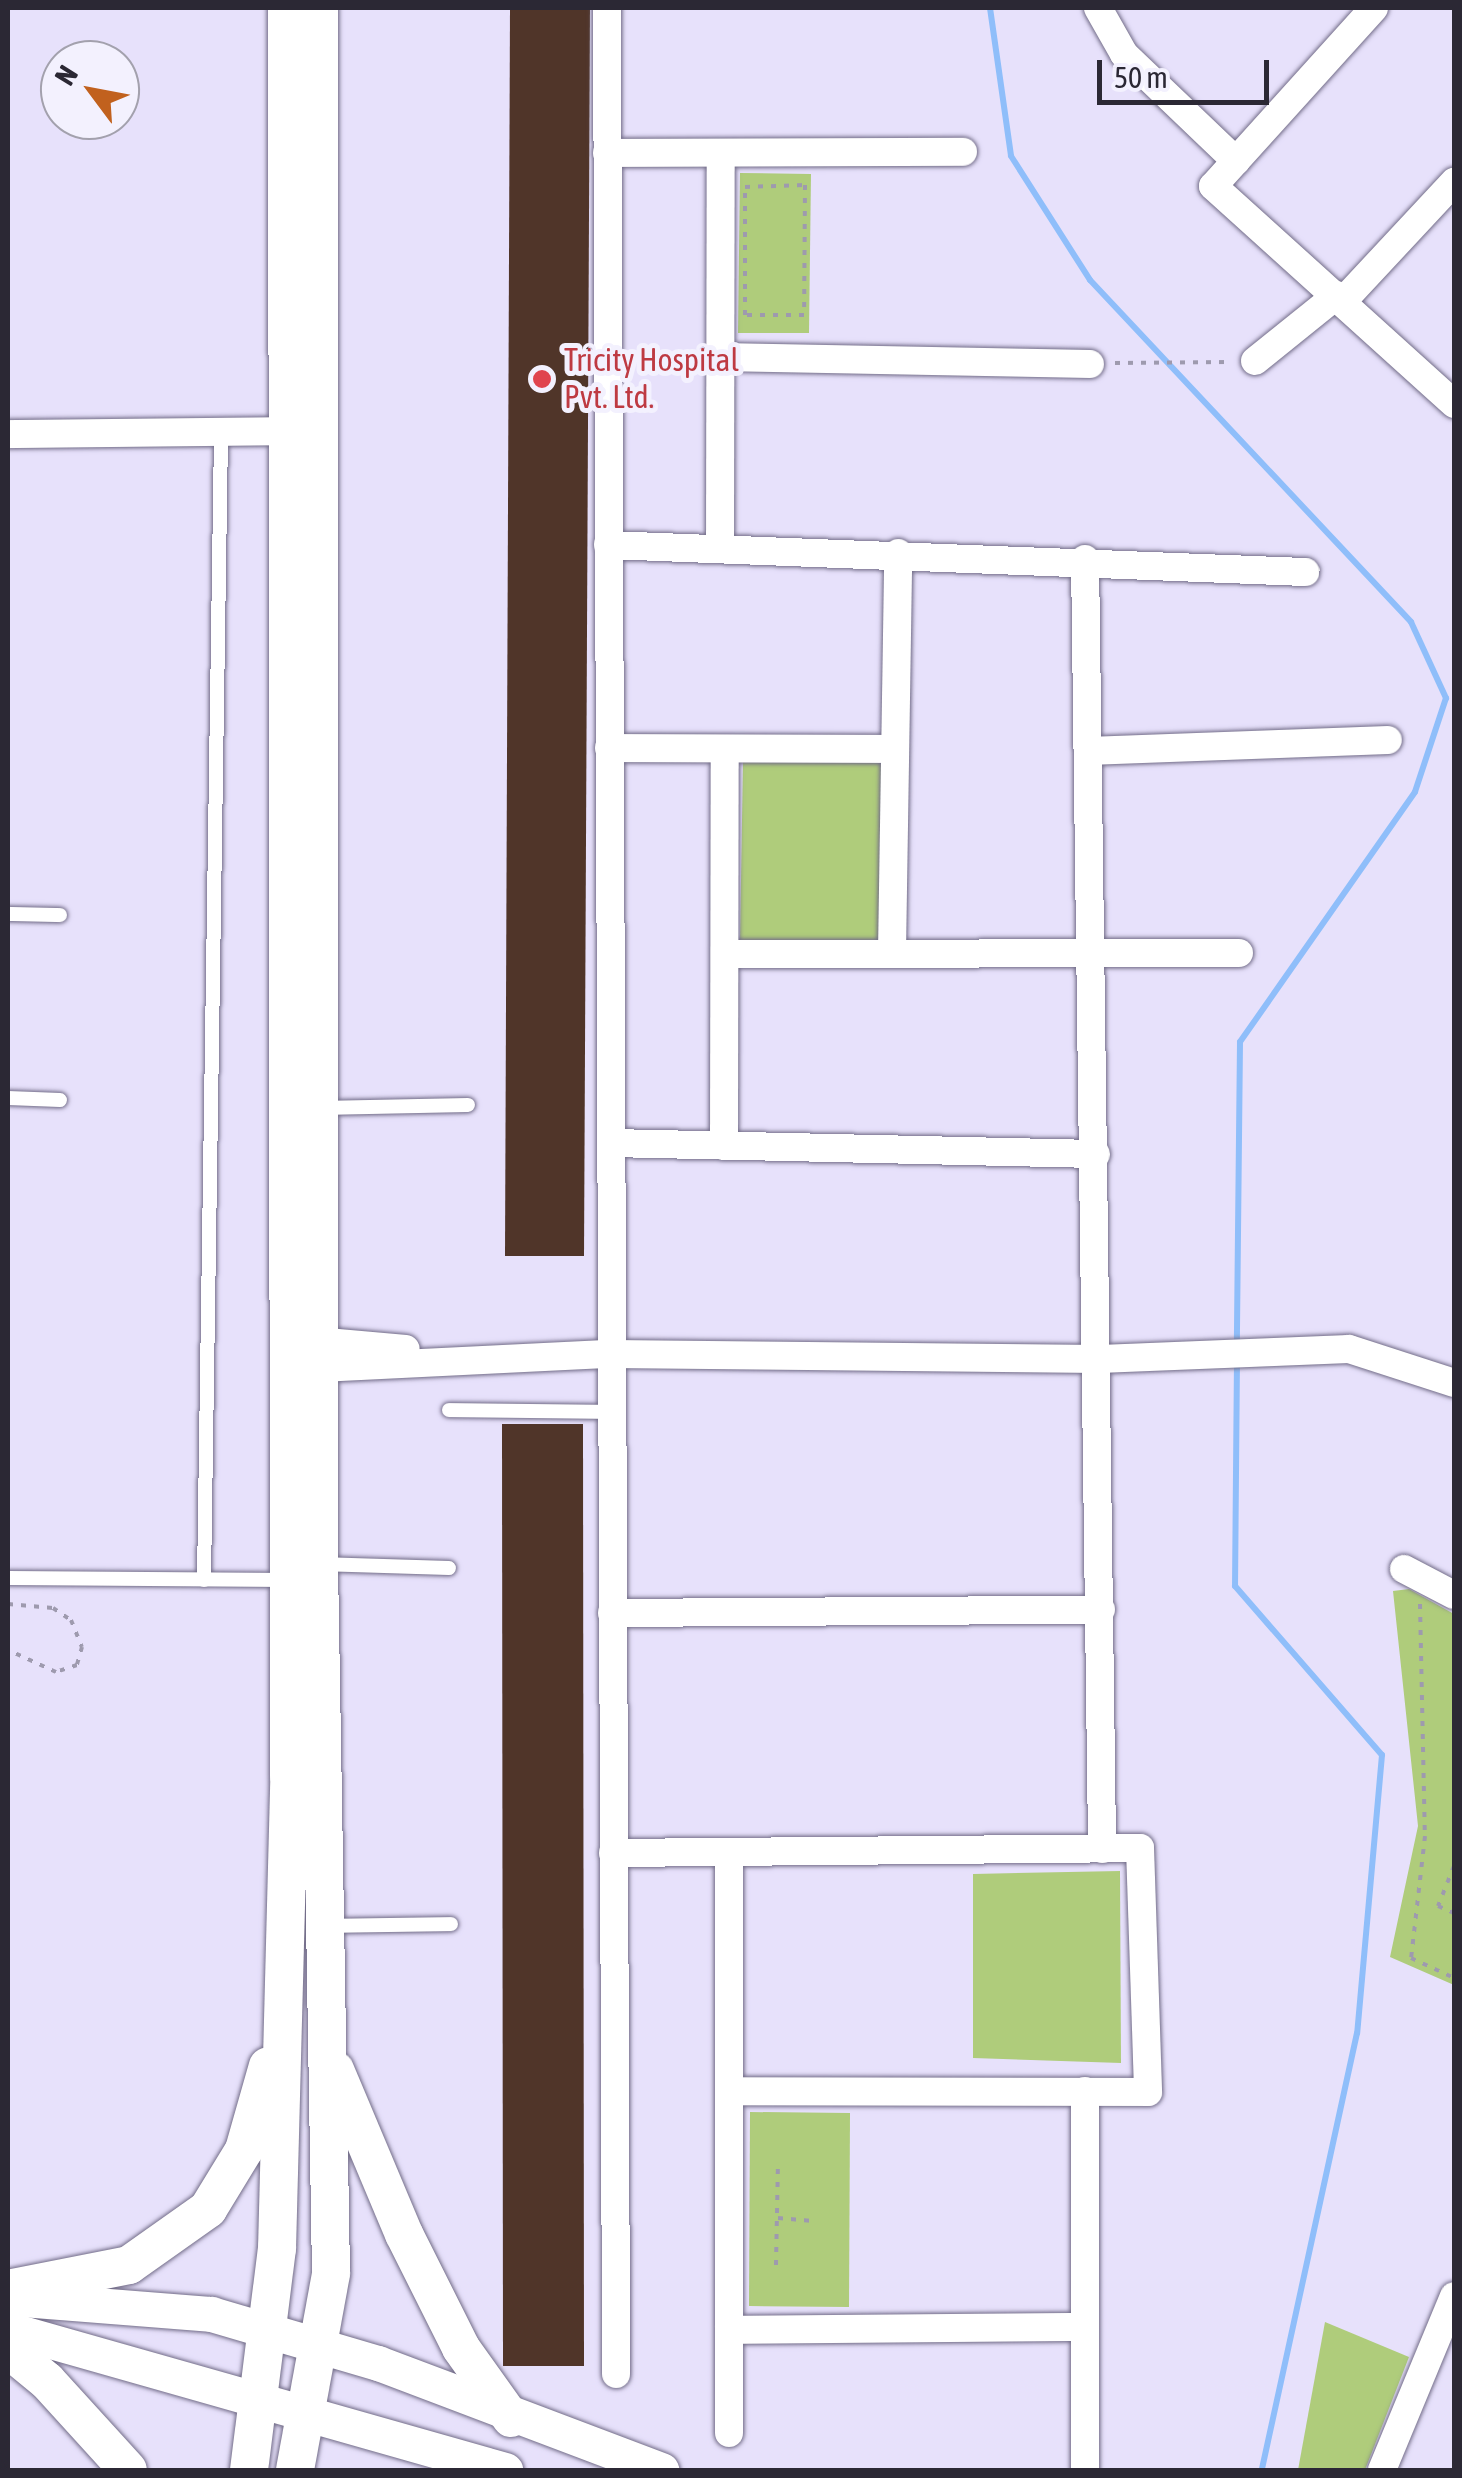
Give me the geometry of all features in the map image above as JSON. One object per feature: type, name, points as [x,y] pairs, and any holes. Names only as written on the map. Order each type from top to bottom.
[{"type":"main road","points":[[304,1354],[319,1108],[319,8]]},
{"type":"main road","points":[[249,2470],[277,2249],[283,2015],[304,1572],[304,1354],[286,431],[284,18]]},
{"type":"main road","points":[[295,2470],[331,2273],[324,1926],[304,1572]]},
{"type":"main road","points":[[8,2289],[129,2265],[208,2209],[244,2150],[283,2015]]},
{"type":"main road","points":[[326,2050],[404,2234],[461,2348],[511,2418]]},
{"type":"main road","points":[[8,2349],[47,2381],[128,2470]]},
{"type":"street","points":[[607,8],[616,2374]]},
{"type":"street","points":[[1098,8],[1124,54],[1236,160]]},
{"type":"street","points":[[1374,8],[1214,186],[1454,404]]},
{"type":"street","points":[[607,153],[721,156],[963,152]]},
{"type":"street","points":[[720,549],[721,156]]},
{"type":"street","points":[[1254,361],[1340,298],[1454,182]]},
{"type":"street","points":[[721,357],[1090,364]]},
{"type":"street","points":[[8,434],[286,431]]},
{"type":"street","points":[[608,545],[1084,559],[1305,572]]},
{"type":"street","points":[[892,953],[898,553]]},
{"type":"street","points":[[1084,559],[1100,1359],[1102,1849]]},
{"type":"street","points":[[1088,752],[1388,740]]},
{"type":"street","points":[[609,748],[894,749]]},
{"type":"street","points":[[724,749],[724,1146]]},
{"type":"street","points":[[725,954],[1239,953]]},
{"type":"street","points":[[610,1142],[1096,1154]]},
{"type":"street","points":[[304,1354],[1100,1359],[1349,1349],[1428,1369],[1454,1384]]},
{"type":"street","points":[[1404,1568],[1446,1604]]},
{"type":"street","points":[[612,1613],[1101,1610]]},
{"type":"street","points":[[613,1853],[1140,1848],[1148,2092],[730,2091]]},
{"type":"street","points":[[730,1853],[730,2433]]},
{"type":"street","points":[[1084,2470],[1085,2092]]},
{"type":"street","points":[[1382,2470],[1454,2296]]},
{"type":"street","points":[[8,2298],[210,2314],[318,2345],[661,2470]]},
{"type":"street","points":[[730,2330],[1084,2327]]},
{"type":"street","points":[[8,2330],[258,2397],[504,2470]]},
{"type":"lane","points":[[204,1580],[222,432]]},
{"type":"lane","points":[[8,914],[60,916]]},
{"type":"lane","points":[[8,1098],[60,1100]]},
{"type":"lane","points":[[319,1108],[468,1105]]},
{"type":"lane","points":[[449,1410],[611,1412]]},
{"type":"lane","points":[[8,1578],[204,1580],[304,1572],[449,1568]]},
{"type":"lane","points":[[324,1926],[451,1924]]},
{"type":"path","points":[[805,185],[804,315],[745,315],[745,186],[805,185]]},
{"type":"path","points":[[1090,364],[1254,361]]},
{"type":"path","points":[[8,1604],[53,1608],[70,1620],[82,1647],[76,1665],[56,1672],[8,1650]]},
{"type":"path","points":[[1446,1604],[1420,1604],[1424,1836],[1412,1958],[1454,1978]]},
{"type":"path","points":[[1454,1866],[1438,1906],[1454,1913]]},
{"type":"path","points":[[776,2265],[778,2163]]},
{"type":"path","points":[[778,2218],[816,2222]]},
{"type":"green space","points":[[740,173],[811,174],[809,333],[738,333]]},
{"type":"green space","points":[[743,761],[884,762],[881,941],[740,940]]},
{"type":"green space","points":[[1409,1589],[1454,1614],[1454,1985],[1390,1957],[1418,1826],[1393,1591]]},
{"type":"green space","points":[[1120,1871],[1121,2063],[973,2058],[973,1874]]},
{"type":"green space","points":[[750,2112],[850,2113],[849,2307],[749,2306]]},
{"type":"green space","points":[[1325,2322],[1409,2357],[1365,2470],[1298,2470]]},
{"type":"building","points":[[510,8],[590,8],[584,1256],[505,1256]]},
{"type":"building","points":[[502,1424],[583,1424],[584,2366],[503,2366]]},
{"type":"waterway","points":[[990,8],[1011,156],[1090,280],[1411,622],[1446,698],[1415,792],[1240,1042],[1237,1347]]},
{"type":"waterway","points":[[1237,1359],[1235,1586],[1382,1755],[1357,2033],[1262,2470]]},
{"type":"place","name":"Tricity Hospital Pvt. Ltd.","points":[[542,379]]}]
